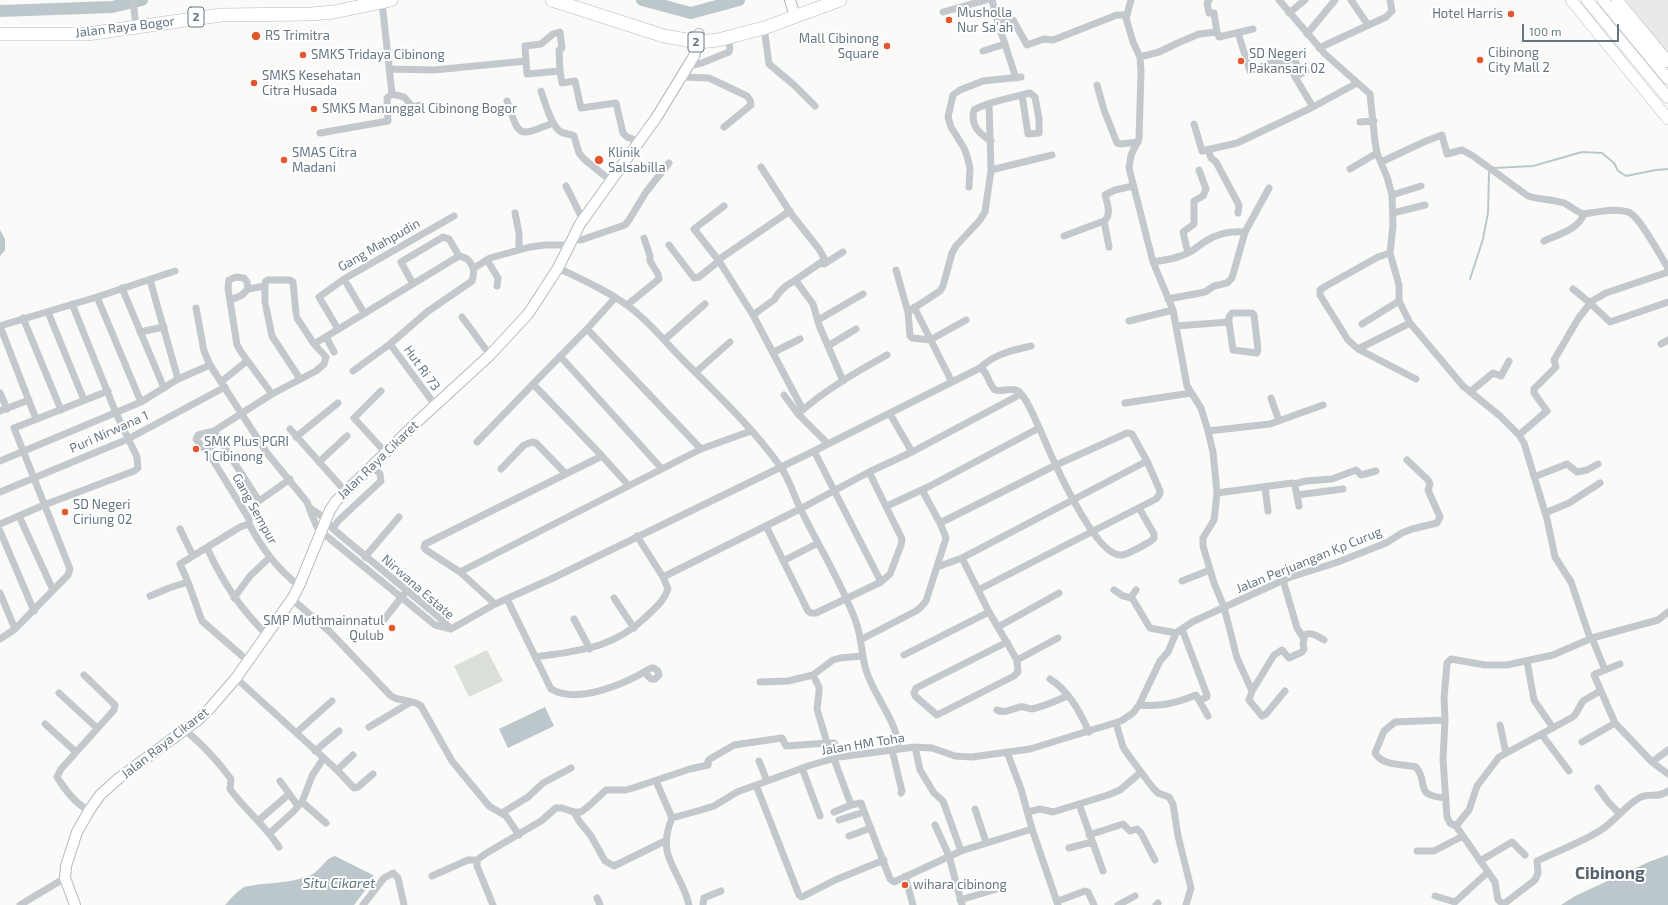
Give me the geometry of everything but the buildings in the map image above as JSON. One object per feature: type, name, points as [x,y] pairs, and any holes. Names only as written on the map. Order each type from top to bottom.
[{"type":"highway","name":"Jalan Raya Bogor","points":[[284,11],[359,0]]},
{"type":"highway","name":"2","points":[[552,0],[664,36],[698,38],[728,38],[764,28],[793,8],[840,0]]},
{"type":"highway","name":"2","points":[[575,0],[698,38],[761,20],[814,0]]},
{"type":"highway","name":"Jalan Raya Bogor","points":[[0,26],[57,27],[86,25],[216,7],[334,12],[386,1]]},
{"type":"highway","name":"Jalan Raya Bogor","points":[[0,34],[87,34],[135,19]]},
{"type":"main road","points":[[1571,0],[1668,120]]},
{"type":"main road","points":[[1587,0],[1668,98]]},
{"type":"main road","points":[[1604,0],[1668,79]]},
{"type":"main road","points":[[1617,0],[1668,62]]},
{"type":"main road","name":"Jalan Raya Cikaret","points":[[75,905],[65,878],[66,866],[77,832],[89,811],[100,796],[119,778],[184,730],[211,707],[236,678],[292,599],[299,586],[326,520],[336,501],[435,405],[490,355],[528,314],[558,268],[583,220],[638,141],[656,118],[682,77],[694,56],[698,38]]},
{"type":"street","points":[[133,0],[135,19]]},
{"type":"street","points":[[943,12],[986,0]]},
{"type":"street","points":[[969,187],[970,168],[967,156],[964,148],[951,127],[948,117],[953,95],[960,90],[983,80],[1018,77],[1004,44],[992,0]]},
{"type":"street","points":[[1131,0],[1127,15],[1133,42],[1140,57],[1141,85],[1138,142],[1129,160],[1153,262],[1173,310],[1187,386],[1201,408],[1213,452],[1217,493],[1214,520],[1203,538],[1203,546],[1224,607],[1237,658],[1252,690]]},
{"type":"street","points":[[1209,0],[1207,3],[1209,13],[1214,14],[1217,32],[1220,37],[1253,29]]},
{"type":"street","points":[[1279,0],[1319,48],[1370,94],[1375,142],[1392,195],[1393,213],[1390,253],[1399,285],[1400,301],[1410,323],[1470,392],[1492,409],[1519,435],[1527,452],[1545,514],[1555,557],[1567,575],[1577,595],[1591,638],[1605,670]]},
{"type":"street","points":[[1289,13],[1305,0]]},
{"type":"street","points":[[1308,34],[1335,0]]},
{"type":"street","points":[[1351,0],[1368,25]]},
{"type":"street","points":[[1319,48],[1390,14],[1392,11],[1390,0]]},
{"type":"street","points":[[386,1],[392,94]]},
{"type":"street","points":[[998,23],[1013,20],[1027,45],[1044,39],[1052,40],[1117,15],[1127,15]]},
{"type":"street","points":[[764,28],[769,64],[794,85],[814,106]]},
{"type":"street","points":[[560,71],[526,74],[525,46],[541,44],[553,34],[560,32],[562,48],[559,50],[562,83],[575,81],[581,108],[616,103],[623,133],[627,137],[638,141]]},
{"type":"street","points":[[1140,57],[1159,52],[1199,34],[1217,32]]},
{"type":"street","points":[[1238,33],[1250,71],[1276,61],[1286,61],[1294,58],[1298,68],[1293,72],[1313,107]]},
{"type":"street","points":[[688,66],[702,63],[729,52],[730,48],[728,38]]},
{"type":"street","points":[[983,51],[1004,44]]},
{"type":"street","points":[[390,69],[434,70],[526,61]]},
{"type":"street","points":[[1295,77],[1306,71]]},
{"type":"street","points":[[682,77],[709,78],[747,96],[751,105],[724,127]]},
{"type":"street","points":[[1194,124],[1202,151],[1237,143],[1313,107],[1357,83]]},
{"type":"street","points":[[1097,85],[1104,110],[1117,143],[1138,142]]},
{"type":"street","points":[[541,91],[553,123],[562,133],[574,136],[579,153],[584,159],[611,181]]},
{"type":"street","points":[[991,141],[975,128],[972,123],[974,110],[1030,93],[1035,96],[1039,123],[1038,133],[1028,134],[1022,96]]},
{"type":"street","points":[[392,94],[404,97],[413,107],[421,105]]},
{"type":"street","points":[[320,133],[387,122],[387,98],[392,94]]},
{"type":"street","points":[[507,101],[517,128],[523,133],[528,133],[553,123]]},
{"type":"street","points":[[908,312],[936,294],[943,286],[952,253],[985,212],[991,170],[990,104]]},
{"type":"street","points":[[1360,122],[1374,121]]},
{"type":"street","points":[[1381,162],[1426,140],[1442,135],[1447,154],[1462,150],[1473,156],[1528,196],[1564,203],[1579,213],[1584,214],[1618,211],[1633,214],[1668,268]]},
{"type":"street","points":[[1208,150],[1210,157],[1216,162],[1239,205],[1238,213]]},
{"type":"street","points":[[1350,170],[1378,153]]},
{"type":"street","points":[[991,170],[1052,155]]},
{"type":"street","points":[[474,268],[487,260],[519,250],[581,240],[625,225],[646,192],[669,163]]},
{"type":"street","points":[[761,167],[790,211],[819,250],[824,258],[824,264],[827,264],[844,252]]},
{"type":"street","points":[[1188,253],[1183,232],[1194,224],[1194,201],[1203,196],[1206,189],[1199,170]]},
{"type":"street","points":[[566,186],[583,220]]},
{"type":"street","points":[[1064,236],[1107,219],[1109,213],[1106,194],[1115,190],[1134,186]]},
{"type":"street","points":[[1392,195],[1421,186]]},
{"type":"street","points":[[1168,299],[1205,292],[1214,286],[1230,281],[1245,232],[1269,188]]},
{"type":"street","points":[[1393,213],[1425,205]]},
{"type":"street","points":[[724,206],[694,228],[719,260],[754,315],[774,352],[801,412]]},
{"type":"street","points":[[669,244],[694,278],[699,277],[719,260],[790,211]]},
{"type":"street","points":[[515,213],[519,233],[519,250]]},
{"type":"street","points":[[1544,241],[1565,232],[1577,224],[1584,214]]},
{"type":"street","name":"Gang Mahpudin","points":[[338,329],[319,298],[344,279],[454,216]]},
{"type":"street","points":[[1104,221],[1109,247]]},
{"type":"street","points":[[1153,262],[1188,253],[1218,235],[1232,232],[1245,232]]},
{"type":"street","points":[[353,371],[390,344],[427,312],[469,284],[474,276],[474,268],[466,258],[459,256],[451,241],[446,236],[401,262]]},
{"type":"street","points":[[627,305],[659,279],[658,274],[650,261],[650,256],[644,238]]},
{"type":"street","points":[[393,251],[414,284]]},
{"type":"street","points":[[1390,253],[1378,257],[1320,291],[1322,299],[1348,340],[1358,349],[1416,379]]},
{"type":"street","points":[[314,344],[459,256]]},
{"type":"street","points":[[487,260],[498,278],[497,286]]},
{"type":"street","points":[[754,315],[794,281],[823,261]]},
{"type":"street","points":[[558,268],[595,286],[627,305],[696,372],[751,431],[781,467],[800,509],[846,599],[862,639],[862,656],[866,672],[894,728],[895,749],[902,792],[900,793]]},
{"type":"street","points":[[896,270],[908,312],[910,336],[913,338],[930,340],[966,320]]},
{"type":"street","points":[[36,419],[0,326],[97,297],[175,271]]},
{"type":"street","points":[[1519,435],[1547,411],[1534,391],[1556,366],[1554,360],[1578,319],[1590,303],[1606,293],[1668,272]]},
{"type":"street","points":[[248,289],[247,282],[244,278],[239,277],[229,280],[228,285],[238,345],[247,361],[272,394]]},
{"type":"street","points":[[150,280],[178,378]]},
{"type":"street","points":[[220,440],[205,450],[196,439],[198,435],[214,431],[272,394],[316,371],[324,364],[326,357],[314,344],[297,316],[293,282],[290,280],[268,280],[265,286],[265,304],[272,336],[300,379]]},
{"type":"street","points":[[794,281],[797,282],[813,304],[828,346],[843,381]]},
{"type":"street","points":[[347,284],[364,313]]},
{"type":"street","points":[[231,300],[242,295],[248,289],[265,286]]},
{"type":"street","points":[[122,288],[164,388]]},
{"type":"street","points":[[1573,289],[1610,322],[1668,302]]},
{"type":"street","points":[[818,320],[864,294]]},
{"type":"street","points":[[97,297],[141,402]]},
{"type":"street","points":[[477,442],[587,329],[615,298]]},
{"type":"street","points":[[1362,324],[1400,301]]},
{"type":"street","points":[[0,524],[44,505],[136,470],[138,465],[137,457],[116,413],[72,304]]},
{"type":"street","points":[[664,340],[705,304]]},
{"type":"street","points":[[914,307],[952,382]]},
{"type":"street","points":[[196,308],[204,351],[210,365],[242,412],[267,453],[290,479],[310,508],[313,518],[321,532]]},
{"type":"street","points":[[1129,321],[1173,310]]},
{"type":"street","points":[[48,312],[84,400]]},
{"type":"street","points":[[1232,313],[1252,313],[1254,315],[1258,350],[1256,353],[1233,350],[1229,322],[1230,315],[1232,313]]},
{"type":"street","points":[[462,317],[490,355]]},
{"type":"street","points":[[23,318],[61,410]]},
{"type":"street","points":[[1176,326],[1229,322]]},
{"type":"street","points":[[1358,349],[1410,323]]},
{"type":"street","points":[[140,332],[164,327]]},
{"type":"street","points":[[587,329],[701,449]]},
{"type":"street","points":[[828,346],[856,329]]},
{"type":"street","points":[[326,337],[334,352]]},
{"type":"street","points":[[774,352],[800,339]]},
{"type":"street","points":[[1661,344],[1668,340]]},
{"type":"street","points":[[696,372],[730,342]]},
{"type":"street","name":"Hut Ri 73","points":[[390,344],[435,405]]},
{"type":"street","points":[[450,629],[495,604],[551,579],[890,414],[980,368],[1000,354],[1031,346]]},
{"type":"street","points":[[801,412],[815,399],[887,355]]},
{"type":"street","points":[[560,356],[662,469]]},
{"type":"street","points":[[1470,392],[1492,373],[1494,372],[1501,376],[1509,360]]},
{"type":"street","name":"Puri Nirwana 1","points":[[0,492],[128,439],[223,384],[247,361]]},
{"type":"street","points":[[0,461],[141,402],[178,378],[210,365]]},
{"type":"street","points":[[980,368],[984,371],[990,385],[995,390],[1014,390],[1021,394],[1039,428],[1056,466],[1091,532],[1108,550],[1116,555],[1122,556],[1154,538],[1154,534],[1139,508]]},
{"type":"street","points":[[533,384],[629,486]]},
{"type":"street","points":[[0,639],[15,629],[34,611],[68,575],[70,569],[14,428],[108,391]]},
{"type":"street","points":[[381,391],[354,418],[386,453]]},
{"type":"street","points":[[0,393],[3,410],[29,400]]},
{"type":"street","points":[[1125,403],[1191,393]]},
{"type":"street","points":[[663,576],[800,509],[1021,394]]},
{"type":"street","points":[[784,395],[801,412],[828,444]]},
{"type":"street","points":[[1271,398],[1278,421]]},
{"type":"street","points":[[296,437],[338,403]]},
{"type":"street","points":[[1208,431],[1248,427],[1278,421],[1323,405]]},
{"type":"street","points":[[890,414],[912,452]]},
{"type":"street","points":[[886,506],[922,490],[1039,428]]},
{"type":"street","points":[[290,429],[345,491]]},
{"type":"street","points":[[214,431],[259,501],[290,479]]},
{"type":"street","points":[[460,572],[701,449],[751,431]]},
{"type":"street","points":[[940,523],[1127,433],[1133,436],[1147,461],[1160,494],[1156,499],[978,590]]},
{"type":"street","points":[[319,462],[347,436]]},
{"type":"street","points":[[501,468],[524,445],[532,442],[536,443],[566,474]]},
{"type":"street","points":[[814,451],[881,582]]},
{"type":"street","points":[[495,604],[460,572],[426,550],[424,547],[425,544],[602,456]]},
{"type":"street","name":"Gang Sempur","points":[[211,457],[249,519],[249,524],[269,558],[279,569],[299,586]]},
{"type":"street","name":"Jalan Perjuangan Kp Curug","points":[[1179,631],[1224,607],[1282,580],[1338,562],[1386,543],[1412,528],[1437,523],[1440,517],[1428,490],[1430,484],[1428,480],[1407,460]]},
{"type":"street","points":[[937,568],[962,558],[1147,461]]},
{"type":"street","points":[[1534,477],[1568,464],[1578,472],[1587,470],[1598,464]]},
{"type":"street","points":[[333,529],[338,521],[381,481],[380,474],[372,466]]},
{"type":"street","points":[[1217,493],[1332,479],[1356,470],[1361,475],[1376,471]]},
{"type":"street","points":[[766,526],[808,611],[811,613],[816,613],[881,582],[890,574],[902,542],[901,536],[869,472]]},
{"type":"street","points":[[1545,514],[1569,503],[1600,483]]},
{"type":"street","points":[[1294,484],[1299,506]]},
{"type":"street","points":[[1265,487],[1268,512]]},
{"type":"street","points":[[1297,495],[1343,489]]},
{"type":"street","points":[[862,639],[921,607],[926,601],[946,538],[940,523],[922,490]]},
{"type":"street","points":[[310,508],[326,520]]},
{"type":"street","points":[[19,516],[53,590]]},
{"type":"street","points":[[365,557],[399,517]]},
{"type":"street","name":"Nirwana Estate","points":[[326,520],[333,529],[440,618],[450,629]]},
{"type":"street","points":[[248,661],[202,621],[180,564],[240,527],[249,524]]},
{"type":"street","points":[[180,529],[193,556]]},
{"type":"street","points":[[0,530],[34,611]]},
{"type":"street","name":"Nirwana Estate","points":[[321,532],[434,625],[450,629]]},
{"type":"street","points":[[536,657],[590,649],[621,636],[634,628],[666,596],[668,589],[663,576],[637,536]]},
{"type":"street","points":[[783,561],[818,543]]},
{"type":"street","points":[[207,548],[223,581],[234,598],[251,620],[267,636]]},
{"type":"street","points":[[234,598],[250,576],[269,558]]},
{"type":"street","points":[[962,558],[989,612],[1007,642],[1017,660],[1018,672],[1014,676],[937,715],[915,696],[914,693],[916,688],[1007,642]]},
{"type":"street","points":[[1182,580],[1210,570]]},
{"type":"street","points":[[1282,580],[1297,628],[1304,639],[1304,650],[1289,658],[1282,650],[1274,655],[1252,690],[1249,700],[1262,716],[1266,714],[1285,692]]},
{"type":"street","points":[[150,596],[188,582]]},
{"type":"street","points":[[1114,590],[1123,596],[1131,597]]},
{"type":"street","points":[[1131,597],[1136,590]]},
{"type":"street","points":[[382,622],[406,591]]},
{"type":"street","points":[[998,627],[1059,592]]},
{"type":"street","points":[[0,593],[15,629]]},
{"type":"street","points":[[1131,597],[1150,628],[1179,631]]},
{"type":"street","points":[[614,598],[634,628]]},
{"type":"street","points":[[292,599],[330,632],[391,696],[395,699],[418,703],[421,706],[452,761],[492,809],[502,813],[510,821],[519,835]]},
{"type":"street","points":[[507,599],[551,689],[563,694],[588,693],[610,688],[644,672]]},
{"type":"street","points":[[904,656],[989,612]]},
{"type":"street","points":[[1667,615],[1658,620],[1591,638],[1558,653],[1527,661],[1497,666],[1451,659],[1447,663],[1444,698],[1445,720],[1443,759],[1447,817],[1450,823],[1456,826],[1495,882],[1498,900],[1506,904],[1535,880],[1538,873],[1537,861],[1601,830],[1620,814],[1629,804],[1640,797],[1645,795],[1660,796],[1668,791]]},
{"type":"street","points":[[574,618],[590,649]]},
{"type":"street","points":[[1179,631],[1206,695],[1206,697],[1200,700]]},
{"type":"street","points":[[1050,679],[1058,684],[1080,712],[1089,732],[1116,723],[1128,717],[1139,705],[1160,661],[1168,652],[1179,631]]},
{"type":"street","points":[[1302,636],[1312,633],[1324,640]]},
{"type":"street","points":[[1017,660],[1058,638]]},
{"type":"street","points":[[760,682],[788,681],[813,675],[833,660],[862,656]]},
{"type":"street","points":[[1527,661],[1534,700],[1553,728]]},
{"type":"street","points":[[1620,664],[1594,675],[1600,690],[1615,723],[1652,762],[1668,774]]},
{"type":"street","points":[[84,675],[115,706],[114,710],[61,769],[57,776],[67,792],[78,804],[89,811]]},
{"type":"street","points":[[813,675],[819,692],[817,709],[827,743]]},
{"type":"street","points":[[236,678],[297,732],[323,759],[356,788],[373,774]]},
{"type":"street","points":[[1456,826],[1469,810],[1477,786],[1499,757],[1542,735],[1575,715],[1583,701],[1600,690]]},
{"type":"street","points":[[59,693],[97,728]]},
{"type":"street","points":[[1139,705],[1150,706],[1176,703],[1196,695],[1208,716]]},
{"type":"street","points":[[996,710],[1003,713],[1022,707],[1028,709],[1049,704],[1067,696]]},
{"type":"street","points":[[297,732],[332,701]]},
{"type":"street","points":[[369,727],[411,702]]},
{"type":"street","points":[[1445,720],[1395,722],[1384,731],[1375,753],[1378,758],[1391,763],[1416,766],[1427,793],[1436,797],[1446,798]]},
{"type":"street","points":[[1116,723],[1123,747],[1158,793],[1169,797],[1173,804],[1178,836],[1191,888],[1186,905]]},
{"type":"street","points":[[1582,742],[1615,723]]},
{"type":"street","points":[[45,724],[76,752]]},
{"type":"street","points":[[1500,725],[1506,753]]},
{"type":"street","points":[[184,730],[200,742],[217,761],[231,779],[230,789],[238,801],[270,833],[279,847]]},
{"type":"street","points":[[315,751],[338,732]]},
{"type":"street","name":"Jalan HM Toha","points":[[672,818],[714,806],[727,797],[756,785],[802,768],[837,758],[915,747],[932,748],[955,756],[972,757],[1030,749],[1089,732]]},
{"type":"street","points":[[1542,735],[1568,771]]},
{"type":"street","points":[[432,876],[468,860],[477,860],[541,821],[556,808],[562,808],[574,812],[585,809],[606,790],[626,790],[690,769],[706,766],[708,765],[710,759],[734,745],[782,738],[786,746],[827,743],[836,744],[837,758],[851,805]]},
{"type":"street","points":[[915,747],[920,770],[934,793],[943,801],[961,851]]},
{"type":"street","points":[[1652,762],[1668,750]]},
{"type":"street","points":[[1007,752],[1021,789],[1032,829],[1058,903],[1085,891],[1088,892],[1094,905]]},
{"type":"street","points":[[337,770],[353,755]]},
{"type":"street","points":[[270,833],[300,804],[312,776],[323,759]]},
{"type":"street","points":[[759,761],[767,781]]},
{"type":"street","points":[[502,813],[528,797],[543,784],[571,768]]},
{"type":"street","points":[[802,768],[820,816]]},
{"type":"street","points":[[1028,812],[1040,809],[1053,812],[1120,790],[1141,772]]},
{"type":"street","points":[[280,781],[289,794],[326,823]]},
{"type":"street","points":[[656,781],[672,818],[668,827],[665,841],[666,852],[689,905]]},
{"type":"street","points":[[756,785],[799,895],[802,897],[835,880],[884,860]]},
{"type":"street","points":[[1598,788],[1609,803],[1620,814]]},
{"type":"street","points":[[258,821],[289,794]]},
{"type":"street","points":[[834,812],[851,805],[861,804],[892,881],[896,881],[961,851],[1032,829]]},
{"type":"street","points":[[1079,804],[1090,839],[1103,871]]},
{"type":"street","points":[[976,809],[986,842]]},
{"type":"street","points":[[574,812],[591,836],[605,861],[614,866],[665,841]]},
{"type":"street","points":[[840,820],[864,812]]},
{"type":"street","points":[[1069,848],[1123,824],[1130,831],[1137,829],[1141,833],[1155,860]]},
{"type":"street","points":[[935,825],[949,856],[961,902],[1000,888]]},
{"type":"street","points":[[849,836],[871,828]]},
{"type":"street","points":[[1417,851],[1434,851],[1463,836]]},
{"type":"street","points":[[1480,861],[1512,842],[1525,855]]},
{"type":"street","points":[[477,860],[477,866],[493,905]]},
{"type":"street","points":[[1435,896],[1455,902],[1488,872]]},
{"type":"street","points":[[363,905],[384,878],[393,873],[398,878],[404,905]]},
{"type":"street","points":[[905,876],[914,905]]},
{"type":"street","points":[[20,905],[65,878]]},
{"type":"street","points":[[703,905],[704,898],[721,891]]},
{"type":"street","points":[[1118,905],[1135,896]]},
{"type":"shaded area","points":[[1623,0],[1668,0],[1668,55]]},
{"type":"shaded area","points":[[487,650],[503,681],[469,697],[454,666]]},
{"type":"water","points":[[0,230],[5,239],[5,250],[0,256]]},
{"type":"water","points":[[545,707],[554,726],[508,748],[499,729]]},
{"type":"water","points":[[1668,855],[1668,905],[1561,905],[1575,896],[1651,861]]},
{"type":"water","name":"Situ Cikaret","points":[[335,856],[373,875],[373,880],[354,905],[225,905],[244,887],[301,879],[313,874],[328,859]]},
{"type":"waterway","points":[[0,11],[112,7],[142,0]]},
{"type":"waterway","points":[[642,0],[691,13],[739,0]]},
{"type":"waterway","points":[[1494,168],[1533,166],[1582,152],[1602,153],[1614,163],[1618,171],[1626,176],[1668,169]]},
{"type":"waterway","points":[[1470,279],[1483,239],[1488,213],[1489,173],[1491,171]]},
{"type":"place","name":"Hotel Harris","points":[[1511,14]]},
{"type":"place","name":"Musholla Nur Sa'ah","points":[[949,20]]},
{"type":"place","name":"RS Trimitra","points":[[256,36]]},
{"type":"place","name":"Mall Cibinong Square","points":[[887,46]]},
{"type":"place","name":"SMKS Tridaya Cibinong","points":[[303,55]]},
{"type":"place","name":"Cibinong City Mall 2","points":[[1480,60]]},
{"type":"place","name":"SD Negeri Pakansari 02","points":[[1241,61]]},
{"type":"place","name":"SMKS Kesehatan Citra Husada","points":[[254,83]]},
{"type":"place","name":"SMKS Manunggal Cibinong Bogor","points":[[314,109]]},
{"type":"place","name":"SMAS Citra Madani","points":[[284,160]]},
{"type":"place","name":"Klinik Salsabilla","points":[[599,160]]},
{"type":"place","name":"SMK Plus PGRI 1 Cibinong","points":[[196,449]]},
{"type":"place","name":"SD Negeri Ciriung 02","points":[[65,512]]},
{"type":"place","name":"SMP Muthmainnatul Qulub","points":[[392,628]]},
{"type":"place","name":"wihara cibinong","points":[[905,885]]},
{"type":"district","name":"Cibinong","points":[[1610,873]]}]
